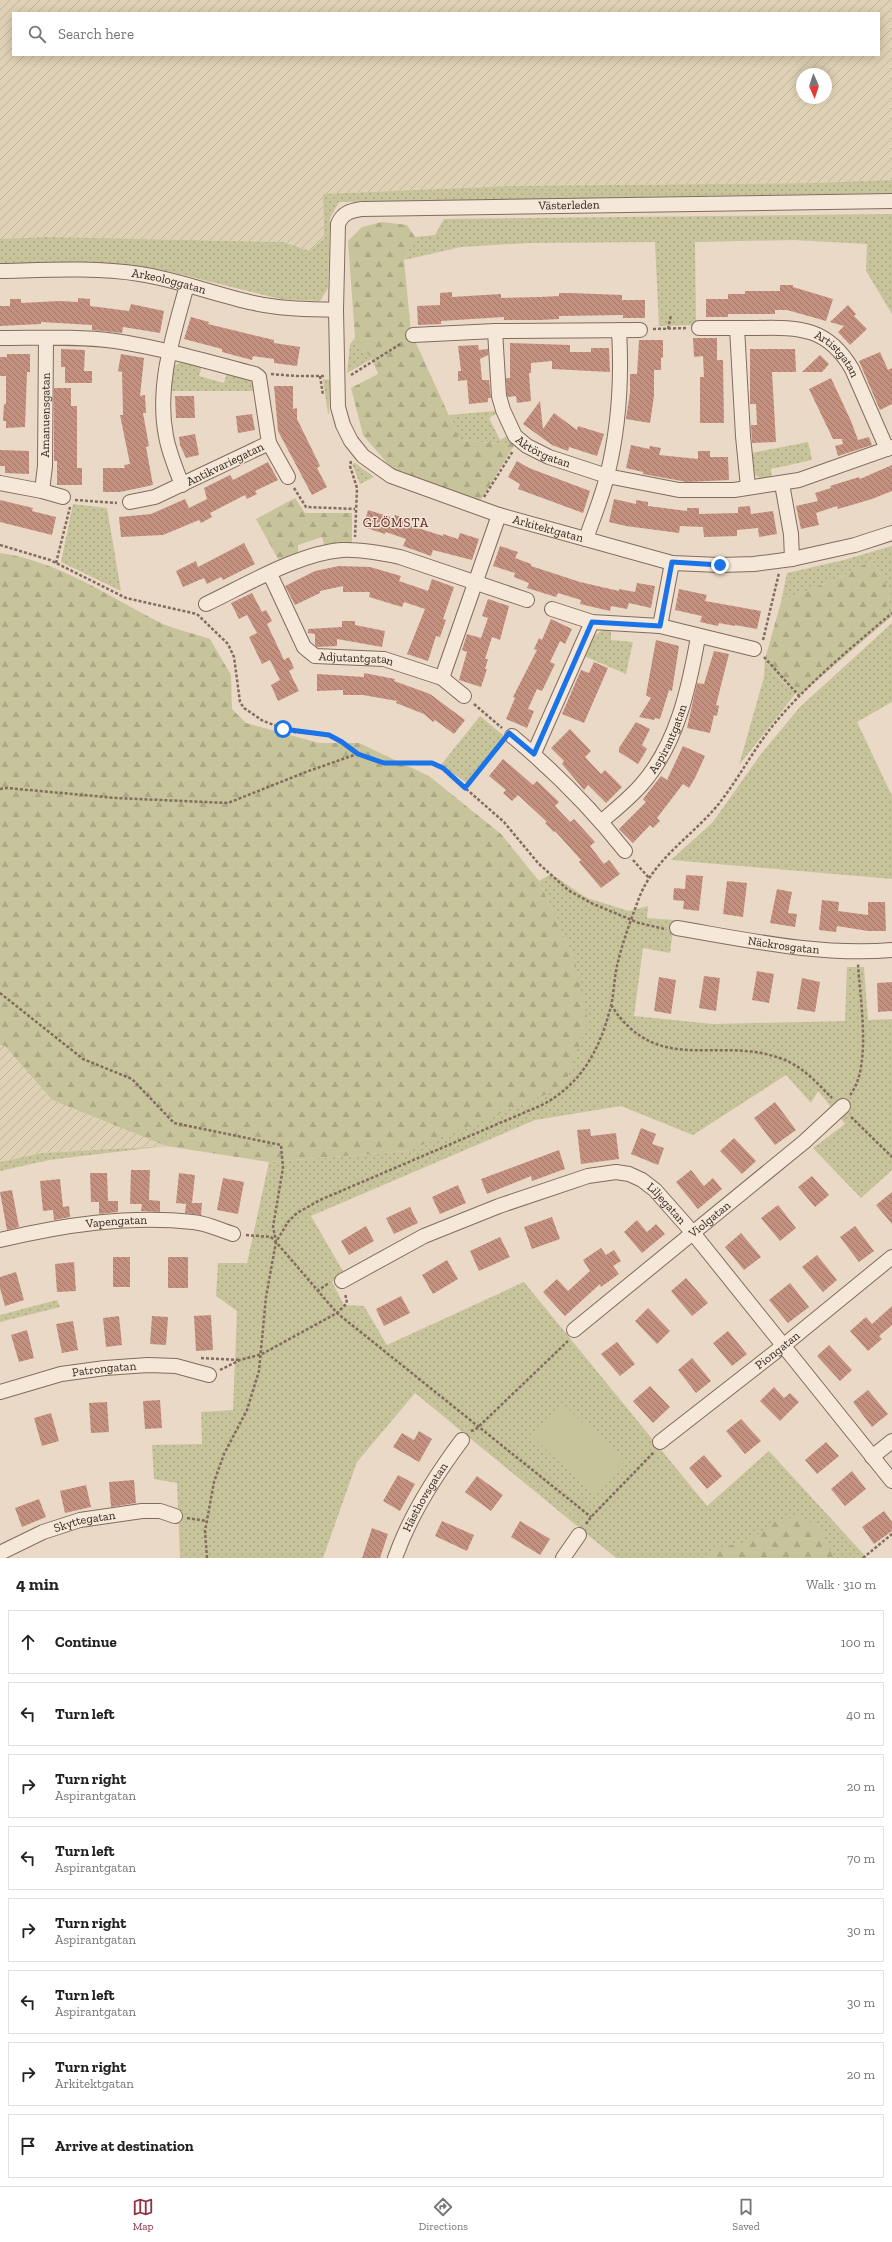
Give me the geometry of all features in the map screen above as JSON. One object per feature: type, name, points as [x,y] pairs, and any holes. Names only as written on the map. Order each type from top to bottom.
[{"type":"street","name":"Västerleden","points":[[336,310],[338,224],[347,212],[362,209],[892,201]]},
{"type":"street","name":"Arkeologgatan","points":[[0,271],[115,271],[159,277],[254,303],[288,308],[336,310]]},
{"type":"street","name":"Antikvariegatan","points":[[182,485],[170,454],[164,418],[164,386],[169,352],[187,285]]},
{"type":"street","name":"Arkitektgatan","points":[[336,310],[338,407],[343,425],[361,453],[390,476],[499,515],[672,562],[720,565],[754,564],[785,560],[855,545],[892,533]]},
{"type":"street","name":"Artistgatan","points":[[678,490],[734,490],[748,487],[782,484],[830,470],[889,448],[852,369],[845,357],[826,338],[814,332],[800,328],[699,328]]},
{"type":"street","points":[[737,328],[743,436],[748,487]]},
{"type":"street","points":[[586,539],[607,476],[619,417],[621,369],[619,330]]},
{"type":"street","points":[[413,336],[495,331],[640,330]]},
{"type":"street","name":"Aktörgatan","points":[[495,331],[499,396],[508,422],[515,436],[549,457],[607,476],[678,490]]},
{"type":"street","points":[[0,338],[74,338],[116,342],[169,352]]},
{"type":"street","name":"Amanuensgatan","points":[[42,491],[45,466],[46,338]]},
{"type":"street","name":"Antikvariegatan","points":[[169,352],[255,374],[259,377],[269,443],[288,477]]},
{"type":"street","name":"Antikvariegatan","points":[[130,502],[155,497],[269,443]]},
{"type":"street","points":[[0,483],[42,491],[67,498]]},
{"type":"street","points":[[782,484],[791,534],[785,560]]},
{"type":"street","points":[[442,678],[462,626],[475,583],[499,515]]},
{"type":"street","points":[[206,604],[286,565],[321,553],[342,550],[355,550],[400,557],[527,600]]},
{"type":"street","points":[[660,626],[672,562]]},
{"type":"street","name":"Adjutantgatan","points":[[270,574],[304,646],[315,656],[384,659],[442,678],[464,696]]},
{"type":"street","points":[[552,609],[592,622],[660,626],[698,637],[756,650]]},
{"type":"street","points":[[534,754],[592,622]]},
{"type":"street","name":"Aspirantgatan","points":[[602,822],[628,799],[643,783],[662,755],[679,716],[693,664],[698,637]]},
{"type":"street","points":[[511,735],[558,775],[602,822],[625,851]]},
{"type":"street","name":"Näckrosgatan","points":[[677,928],[811,949],[857,952],[892,950]]},
{"type":"street","name":"Violgatan","points":[[574,1330],[804,1142],[843,1106]]},
{"type":"street","name":"Liljegatan","points":[[342,1281],[424,1236],[499,1206],[588,1176],[616,1172],[629,1174],[642,1180],[655,1190],[693,1234],[892,1481]]},
{"type":"street","name":"Vapengatan","points":[[0,1240],[43,1230],[101,1222],[194,1222],[233,1234]]},
{"type":"street","name":"Piongatan","points":[[660,1442],[783,1346],[892,1257]]},
{"type":"street","name":"Patrongatan","points":[[0,1392],[60,1374],[105,1368],[148,1365],[176,1366],[209,1375]]},
{"type":"street","name":"Hästhovsgatan","points":[[395,1558],[412,1517],[440,1469],[462,1440]]},
{"type":"street","points":[[872,1457],[892,1441]]},
{"type":"street","name":"Skyttegatan","points":[[0,1553],[43,1532],[80,1520],[142,1511],[160,1511],[175,1516]]},
{"type":"street","points":[[563,1558],[579,1535]]},
{"type":"path","points":[[668,329],[671,315]]},
{"type":"path","points":[[640,330],[699,328]]},
{"type":"path","points":[[478,507],[521,441]]},
{"type":"path","points":[[355,550],[355,509],[357,488],[350,463],[361,453]]},
{"type":"path","points":[[288,477],[302,504],[306,507],[355,509]]},
{"type":"path","points":[[56,563],[67,498],[103,503],[130,502]]},
{"type":"path","points":[[0,545],[35,554],[126,598],[197,614],[224,639],[232,650],[236,664],[238,696],[244,708],[263,721],[283,729],[322,734],[336,738],[358,754],[375,761],[393,764],[432,763],[443,768],[504,822],[538,863],[557,881],[591,903],[648,926],[670,930],[677,928]]},
{"type":"path","points":[[785,560],[780,570],[771,611],[756,650],[800,697]]},
{"type":"path","points":[[207,1558],[206,1521],[220,1464],[247,1410],[254,1391],[262,1354],[266,1297],[276,1242],[288,1222],[297,1213],[320,1200],[542,1105],[565,1091],[588,1064],[611,1005],[617,967],[632,919],[649,878],[666,856],[716,806],[761,741],[800,697],[846,652],[892,613]]},
{"type":"path","points":[[464,696],[511,735],[465,788]]},
{"type":"path","points":[[0,789],[7,788],[116,798],[228,804],[306,772],[358,754]]},
{"type":"path","points":[[625,851],[649,878]]},
{"type":"path","points":[[843,1106],[857,1085],[863,1061],[858,962]]},
{"type":"path","points":[[0,993],[83,1059],[132,1079],[174,1123],[281,1145],[283,1168],[273,1227],[276,1242]]},
{"type":"path","points":[[611,1005],[620,1020],[631,1030],[656,1046],[681,1050],[739,1050],[766,1054],[784,1060],[803,1071],[832,1099],[843,1106],[856,1123],[892,1157]]},
{"type":"path","points":[[233,1234],[271,1237],[337,1313],[591,1517],[660,1447],[660,1442]]},
{"type":"path","points":[[209,1375],[240,1360],[262,1354],[337,1313],[347,1303],[342,1281]]},
{"type":"path","points":[[462,1440],[469,1431],[475,1430],[571,1338],[574,1330]]},
{"type":"path","points":[[175,1516],[206,1521]]},
{"type":"path","points":[[863,1558],[892,1534]]},
{"type":"shaded area","points":[[0,0],[892,0],[892,180],[815,183],[509,186],[323,194],[324,238],[310,251],[283,242],[47,237],[0,239]]},
{"type":"shaded area","points":[[0,1045],[5,1046],[52,1100],[166,1146],[42,1153],[0,1162]]},
{"type":"green space","points":[[892,180],[892,193],[339,202],[330,218],[328,288],[320,301],[280,299],[171,272],[128,265],[0,268],[0,239],[47,237],[283,242],[310,251],[324,238],[323,194],[509,186],[815,183]]},
{"type":"green space","points":[[892,214],[892,314],[866,271],[867,244],[794,240],[695,242],[696,325],[659,326],[655,242],[528,243],[461,247],[404,260],[415,237],[435,235],[444,219]]},
{"type":"green space","points":[[382,222],[407,225],[415,237],[404,260],[411,332],[460,440],[500,444],[517,441],[480,501],[393,470],[363,435],[351,388],[378,374],[372,359],[355,338],[348,241],[362,227]]},
{"type":"green space","points":[[355,338],[372,359],[347,373],[350,344]]},
{"type":"green space","points":[[181,362],[202,365],[199,376],[224,383],[227,373],[252,381],[256,391],[169,391],[174,366]]},
{"type":"green space","points":[[323,379],[330,380],[329,414],[328,414]]},
{"type":"green space","points":[[496,411],[497,413],[489,418],[500,440],[509,435],[517,441],[500,444],[460,440],[449,415]]},
{"type":"green space","points":[[808,442],[812,460],[771,469],[772,479],[764,480],[755,475],[751,453]]},
{"type":"green space","points":[[355,463],[374,477],[360,484],[352,464]]},
{"type":"green space","points":[[295,498],[305,513],[352,513],[352,545],[325,548],[322,537],[298,545],[298,554],[278,559],[256,519]]},
{"type":"green space","points":[[73,504],[107,508],[121,591],[61,562]]},
{"type":"green space","points":[[892,546],[892,616],[885,622],[890,592],[872,560],[845,575],[781,602],[787,573],[844,560]]},
{"type":"green space","points":[[0,553],[22,557],[63,572],[83,581],[161,623],[210,639],[231,675],[232,709],[246,723],[319,743],[359,743],[429,776],[501,834],[539,881],[575,961],[588,1021],[564,1087],[407,1151],[269,1162],[166,1146],[52,1100],[5,1046],[0,1045]]},
{"type":"green space","points":[[872,560],[890,592],[885,622],[800,695],[772,672],[765,659],[781,602],[845,575]]},
{"type":"green space","points":[[892,623],[892,702],[857,722],[892,796],[892,879],[671,860],[713,822],[761,754],[800,707]]},
{"type":"green space","points":[[603,630],[611,630],[611,640],[633,642],[626,674],[584,656],[593,638]]},
{"type":"green space","points":[[765,659],[772,672],[796,693],[739,765],[764,677]]},
{"type":"green space","points":[[480,716],[504,736],[467,783],[441,765]]},
{"type":"green space","points":[[551,874],[587,898],[629,911],[648,906],[647,918],[674,920],[670,953],[643,948],[634,1016],[713,1024],[845,1021],[847,967],[864,967],[868,1020],[892,1019],[892,1170],[861,1198],[813,1148],[845,1124],[818,1091],[811,1103],[786,1075],[693,1135],[621,1106],[535,1120],[311,1216],[344,1273],[332,1282],[344,1305],[364,1306],[387,1345],[524,1282],[707,1506],[769,1451],[867,1558],[616,1558],[415,1393],[357,1462],[323,1558],[180,1558],[177,1483],[154,1479],[152,1445],[202,1444],[201,1412],[233,1410],[237,1311],[216,1296],[218,1263],[247,1263],[269,1162],[407,1151],[575,961],[539,881]]},
{"type":"green space","points":[[166,1146],[49,1160],[0,1171],[0,1162],[42,1153]]},
{"type":"green space","points":[[57,1300],[60,1307],[0,1322],[0,1315]]},
{"type":"green space","points":[[564,1405],[624,1460],[594,1493],[533,1438]]},
{"type":"green space","points":[[801,1516],[823,1531],[829,1549],[836,1558],[704,1558],[717,1549],[749,1541],[776,1521]]},
{"type":"building","points":[[780,285],[793,285],[793,287],[833,299],[826,321],[787,310],[775,310],[775,314],[728,314],[728,317],[706,317],[706,299],[728,299],[728,294],[745,294],[745,291],[780,291]]},
{"type":"building","points":[[452,292],[452,297],[501,294],[501,298],[559,296],[559,293],[622,295],[622,300],[645,300],[645,318],[623,318],[623,315],[559,316],[559,319],[504,320],[504,317],[441,321],[441,324],[418,325],[417,306],[440,305],[440,293]]},
{"type":"building","points":[[78,298],[90,299],[90,306],[129,311],[131,304],[164,311],[160,333],[123,327],[122,333],[92,330],[92,325],[41,322],[41,324],[0,326],[0,306],[10,306],[10,299],[21,299],[21,303],[59,301],[78,302]]},
{"type":"building","points":[[848,305],[856,314],[854,316],[867,329],[850,345],[838,332],[844,326],[830,322]]},
{"type":"building","points":[[191,317],[209,322],[208,324],[274,340],[274,343],[300,347],[297,366],[274,363],[274,359],[253,356],[252,360],[222,352],[222,349],[184,339]]},
{"type":"building","points":[[693,338],[717,338],[717,360],[723,360],[724,423],[700,423],[700,377],[704,377],[703,356],[694,357]]},
{"type":"building","points":[[639,340],[663,340],[661,370],[654,370],[654,396],[650,423],[626,419],[630,392],[630,374],[637,374]]},
{"type":"building","points":[[510,343],[570,345],[570,352],[591,352],[591,348],[609,348],[610,372],[552,369],[552,361],[531,363],[531,373],[529,373],[531,401],[517,403],[516,396],[508,397],[507,395],[506,378],[510,378]]},
{"type":"building","points":[[478,345],[479,350],[488,349],[488,355],[480,359],[482,380],[489,380],[491,398],[488,398],[488,402],[469,404],[467,380],[458,381],[458,371],[461,371],[458,346]]},
{"type":"building","points":[[61,349],[85,350],[84,371],[92,371],[92,383],[65,383],[65,367],[61,367]]},
{"type":"building","points":[[750,349],[795,349],[796,372],[772,372],[776,442],[752,443],[751,425],[757,425],[756,404],[750,404]]},
{"type":"building","points":[[880,352],[888,370],[892,368],[892,404],[880,410],[859,361]]},
{"type":"building","points":[[7,354],[30,354],[30,372],[27,372],[25,427],[6,428],[6,421],[3,421],[4,404],[6,404],[6,376],[0,376],[0,357],[7,357]]},
{"type":"building","points":[[121,354],[144,358],[140,396],[145,395],[146,413],[143,413],[149,446],[146,447],[153,485],[120,492],[103,492],[103,468],[125,468],[124,465],[130,464],[120,415],[123,415],[122,372],[118,371]]},
{"type":"building","points":[[820,355],[829,364],[822,372],[802,372]]},
{"type":"building","points":[[831,378],[858,440],[869,437],[872,445],[838,456],[835,446],[843,444],[842,439],[833,439],[809,389]]},
{"type":"building","points":[[274,386],[293,386],[293,409],[297,408],[297,419],[320,466],[317,468],[327,487],[312,495],[278,431]]},
{"type":"building","points":[[54,388],[71,388],[71,406],[77,406],[77,468],[82,468],[82,485],[57,485],[57,461],[54,461]]},
{"type":"building","points":[[175,396],[194,396],[195,418],[176,418]]},
{"type":"building","points":[[540,401],[543,429],[554,413],[577,430],[578,426],[604,434],[597,456],[569,447],[568,451],[552,445],[523,424]]},
{"type":"building","points":[[252,414],[255,430],[238,433],[236,416]]},
{"type":"building","points":[[195,434],[199,455],[186,458],[180,445],[179,437]]},
{"type":"building","points":[[631,445],[649,449],[650,446],[661,448],[659,455],[698,459],[698,451],[710,451],[710,457],[728,457],[729,480],[687,482],[643,474],[643,472],[626,468]]},
{"type":"building","points":[[0,450],[29,451],[29,474],[5,473],[5,466],[0,466]]},
{"type":"building","points":[[517,461],[529,468],[590,491],[583,513],[518,489],[520,484],[508,477]]},
{"type":"building","points":[[268,462],[278,480],[255,491],[257,494],[247,499],[245,495],[210,513],[212,517],[201,523],[199,520],[163,535],[121,537],[119,517],[151,514],[185,499],[189,508],[207,499],[204,488],[230,475],[233,480]]},
{"type":"building","points":[[892,465],[892,491],[872,499],[838,509],[837,506],[816,513],[819,525],[801,529],[796,506],[818,501],[815,493],[831,488],[830,486],[859,477],[860,479]]},
{"type":"building","points":[[614,499],[636,504],[636,500],[648,502],[648,506],[687,511],[687,508],[699,508],[699,514],[738,513],[738,507],[750,506],[751,514],[773,511],[777,534],[759,537],[758,528],[737,530],[737,536],[704,537],[703,527],[680,526],[679,533],[626,526],[609,522]]},
{"type":"building","points":[[0,500],[33,508],[32,511],[56,517],[52,535],[0,522]]},
{"type":"building","points":[[368,510],[394,518],[395,515],[407,519],[405,524],[443,536],[443,534],[458,539],[460,533],[479,539],[472,560],[433,550],[431,556],[403,546],[406,539],[386,532],[385,534],[363,527]]},
{"type":"building","points":[[244,543],[255,564],[223,580],[221,577],[207,584],[204,578],[183,587],[176,571],[196,561],[198,567]]},
{"type":"building","points":[[500,546],[518,552],[515,558],[531,564],[531,566],[580,582],[619,591],[619,589],[635,592],[637,583],[655,586],[651,608],[629,603],[627,609],[611,606],[610,611],[580,604],[581,600],[558,593],[556,597],[527,588],[529,583],[514,577],[515,573],[493,566]]},
{"type":"building","points":[[339,566],[370,567],[401,576],[399,581],[428,591],[432,579],[454,587],[443,619],[446,620],[440,637],[436,636],[428,661],[407,654],[425,609],[404,602],[402,607],[369,597],[370,592],[343,592],[343,586],[320,591],[320,593],[295,605],[285,586],[315,571]]},
{"type":"building","points":[[679,589],[707,595],[705,601],[761,611],[757,629],[719,623],[718,626],[700,622],[702,616],[675,610]]},
{"type":"building","points":[[252,593],[262,612],[266,610],[272,621],[267,624],[284,660],[289,657],[294,668],[289,671],[299,691],[278,701],[271,685],[280,680],[270,660],[262,664],[249,637],[257,633],[247,615],[239,619],[231,603]]},
{"type":"building","points":[[488,599],[509,606],[500,640],[492,637],[485,659],[488,659],[485,669],[487,669],[481,687],[459,680],[467,652],[462,650],[467,634],[481,638],[488,618],[482,616]]},
{"type":"building","points":[[551,619],[572,629],[565,644],[560,641],[550,662],[555,664],[542,691],[537,689],[528,709],[534,711],[527,728],[506,719],[515,698],[513,697],[537,650],[534,649],[539,638],[542,640]]},
{"type":"building","points":[[342,621],[355,621],[355,625],[385,631],[382,647],[337,639],[337,646],[317,647],[315,645],[315,634],[308,633],[308,629],[342,627]]},
{"type":"building","points":[[656,640],[679,646],[672,691],[669,690],[660,719],[655,718],[654,720],[639,717],[651,698],[646,695]]},
{"type":"building","points":[[714,651],[729,654],[716,705],[719,706],[717,716],[714,715],[710,733],[687,728],[697,683],[704,684]]},
{"type":"building","points":[[594,662],[608,668],[584,723],[562,714],[581,670],[589,673]]},
{"type":"building","points":[[364,673],[395,679],[394,681],[430,694],[465,720],[454,734],[435,720],[433,722],[424,714],[396,703],[397,701],[363,695],[343,695],[343,690],[317,691],[317,674],[364,677]]},
{"type":"building","points":[[636,722],[650,729],[642,745],[647,749],[638,764],[619,752],[619,748]]},
{"type":"building","points":[[570,729],[591,751],[585,757],[601,774],[605,770],[622,787],[606,803],[588,785],[584,790],[562,764],[564,761],[551,748]]},
{"type":"building","points":[[683,746],[705,756],[695,778],[689,788],[683,784],[657,818],[660,821],[653,828],[650,825],[633,843],[619,829],[646,802],[643,799],[661,776],[667,780]]},
{"type":"building","points":[[503,759],[533,785],[537,781],[559,802],[555,806],[570,822],[574,819],[595,842],[590,846],[604,864],[609,860],[620,874],[601,888],[579,862],[581,860],[555,831],[554,832],[545,823],[547,822],[518,795],[512,801],[503,793],[506,790],[489,776]]},
{"type":"building","points":[[686,875],[703,876],[699,911],[683,909],[684,901],[673,900],[674,888],[685,889]]},
{"type":"building","points":[[727,881],[747,883],[743,917],[723,914]]},
{"type":"building","points":[[777,889],[792,892],[788,913],[797,914],[795,927],[770,923]]},
{"type":"building","points":[[822,900],[839,902],[838,911],[868,915],[868,902],[885,902],[886,931],[868,931],[837,926],[836,932],[819,930]]},
{"type":"building","points":[[757,971],[774,974],[769,1003],[752,1000]]},
{"type":"building","points":[[704,976],[720,978],[716,1011],[699,1008]]},
{"type":"building","points":[[659,977],[676,980],[671,1014],[654,1011]]},
{"type":"building","points":[[802,978],[820,982],[815,1012],[797,1009]]},
{"type":"building","points":[[892,982],[892,1011],[878,1012],[877,983]]},
{"type":"building","points":[[775,1102],[796,1130],[775,1145],[754,1118]]},
{"type":"building","points":[[641,1128],[656,1134],[652,1144],[664,1148],[658,1165],[631,1154]]},
{"type":"building","points":[[590,1129],[591,1136],[616,1133],[619,1159],[581,1164],[577,1130]]},
{"type":"building","points":[[734,1138],[756,1161],[742,1174],[720,1151]]},
{"type":"building","points":[[559,1150],[565,1169],[532,1181],[531,1176],[487,1194],[481,1179]]},
{"type":"building","points":[[131,1170],[150,1170],[149,1200],[160,1201],[160,1212],[141,1211],[142,1204],[130,1204]]},
{"type":"building","points":[[691,1170],[704,1186],[713,1178],[722,1189],[698,1209],[676,1182]]},
{"type":"building","points":[[90,1173],[107,1173],[108,1201],[118,1201],[118,1212],[99,1214],[99,1202],[91,1202]]},
{"type":"building","points":[[179,1173],[195,1175],[192,1203],[202,1203],[201,1215],[185,1213],[186,1204],[176,1203]]},
{"type":"building","points":[[812,1176],[829,1195],[815,1207],[798,1187]]},
{"type":"building","points":[[223,1178],[244,1182],[238,1214],[217,1210]]},
{"type":"building","points":[[60,1179],[63,1207],[69,1206],[70,1217],[54,1220],[53,1210],[43,1211],[40,1181]]},
{"type":"building","points":[[458,1185],[466,1203],[440,1214],[432,1197]]},
{"type":"building","points":[[12,1190],[19,1227],[7,1230],[0,1192]]},
{"type":"building","points":[[892,1192],[892,1224],[876,1205]]},
{"type":"building","points":[[778,1205],[796,1228],[780,1241],[761,1218]]},
{"type":"building","points":[[410,1207],[418,1223],[394,1234],[386,1218]]},
{"type":"building","points":[[552,1217],[560,1239],[532,1249],[524,1227]]},
{"type":"building","points":[[637,1220],[647,1232],[656,1224],[665,1234],[642,1253],[624,1232]]},
{"type":"building","points":[[366,1226],[374,1241],[349,1255],[341,1241]]},
{"type":"building","points":[[855,1226],[874,1251],[859,1262],[840,1237]]},
{"type":"building","points":[[741,1233],[761,1257],[744,1270],[725,1247]]},
{"type":"building","points":[[500,1237],[510,1257],[479,1271],[470,1251]]},
{"type":"building","points":[[601,1248],[606,1255],[614,1250],[621,1261],[613,1266],[619,1274],[601,1287],[600,1284],[565,1316],[543,1292],[557,1279],[568,1291],[590,1271],[583,1260]]},
{"type":"building","points":[[817,1255],[837,1280],[823,1292],[802,1267]]},
{"type":"building","points":[[113,1257],[130,1257],[130,1287],[113,1287]]},
{"type":"building","points":[[168,1257],[188,1257],[188,1288],[168,1288]]},
{"type":"building","points":[[447,1260],[458,1279],[433,1294],[422,1275]]},
{"type":"building","points":[[74,1262],[76,1291],[57,1292],[55,1264]]},
{"type":"building","points":[[16,1272],[24,1300],[5,1306],[0,1288],[0,1277]]},
{"type":"building","points":[[686,1278],[708,1303],[692,1316],[671,1291]]},
{"type":"building","points":[[790,1283],[809,1307],[788,1323],[769,1300]]},
{"type":"building","points":[[401,1296],[410,1313],[384,1326],[376,1309]]},
{"type":"building","points":[[892,1306],[892,1325],[879,1336],[882,1339],[868,1351],[850,1331],[866,1317],[872,1324]]},
{"type":"building","points":[[648,1308],[670,1331],[657,1344],[635,1321]]},
{"type":"building","points":[[211,1315],[213,1350],[196,1351],[194,1316]]},
{"type":"building","points":[[119,1316],[122,1345],[106,1347],[103,1318]]},
{"type":"building","points":[[152,1316],[168,1317],[166,1345],[150,1344]]},
{"type":"building","points":[[73,1321],[78,1350],[62,1353],[56,1324]]},
{"type":"building","points":[[27,1330],[34,1358],[19,1362],[11,1335]]},
{"type":"building","points":[[728,1331],[747,1354],[732,1366],[713,1343]]},
{"type":"building","points":[[617,1342],[635,1364],[620,1376],[601,1354]]},
{"type":"building","points":[[829,1345],[852,1370],[840,1381],[817,1356]]},
{"type":"building","points":[[692,1358],[711,1381],[696,1393],[678,1370]]},
{"type":"building","points":[[650,1386],[670,1407],[653,1423],[633,1401]]},
{"type":"building","points":[[774,1387],[784,1398],[790,1393],[799,1402],[780,1421],[760,1401]]},
{"type":"building","points":[[868,1390],[888,1414],[872,1427],[853,1402]]},
{"type":"building","points":[[160,1400],[162,1428],[145,1429],[143,1401]]},
{"type":"building","points":[[107,1402],[109,1432],[91,1433],[89,1403]]},
{"type":"building","points":[[51,1413],[59,1441],[42,1446],[34,1418]]},
{"type":"building","points":[[741,1419],[761,1441],[745,1454],[726,1431]]},
{"type":"building","points":[[419,1431],[432,1439],[419,1462],[393,1447],[402,1433],[414,1440]]},
{"type":"building","points":[[826,1442],[839,1456],[817,1474],[805,1460]]},
{"type":"building","points":[[704,1455],[722,1476],[707,1489],[689,1468]]},
{"type":"building","points":[[852,1471],[866,1489],[845,1506],[831,1489]]},
{"type":"building","points":[[398,1475],[415,1484],[400,1511],[383,1501]]},
{"type":"building","points":[[477,1476],[503,1495],[491,1511],[465,1492]]},
{"type":"building","points":[[134,1480],[136,1503],[111,1507],[109,1482]]},
{"type":"building","points":[[86,1485],[91,1507],[65,1513],[60,1491]]},
{"type":"building","points":[[39,1499],[46,1517],[22,1527],[15,1508]]},
{"type":"building","points":[[884,1511],[892,1522],[892,1531],[874,1544],[862,1527]]},
{"type":"building","points":[[442,1521],[474,1535],[467,1551],[435,1536]]},
{"type":"building","points":[[520,1521],[550,1539],[540,1555],[511,1537]]},
{"type":"building","points":[[372,1528],[388,1534],[380,1558],[362,1558]]},
{"type":"district","name":"GLÖMSTA","points":[[396,522]]},
{"type":"route","points":[[283,729],[294,732],[329,735],[336,738],[358,754],[375,761],[393,764],[432,763],[443,768],[465,788],[509,733],[534,754],[592,622],[660,626],[672,562],[720,565]]}]
